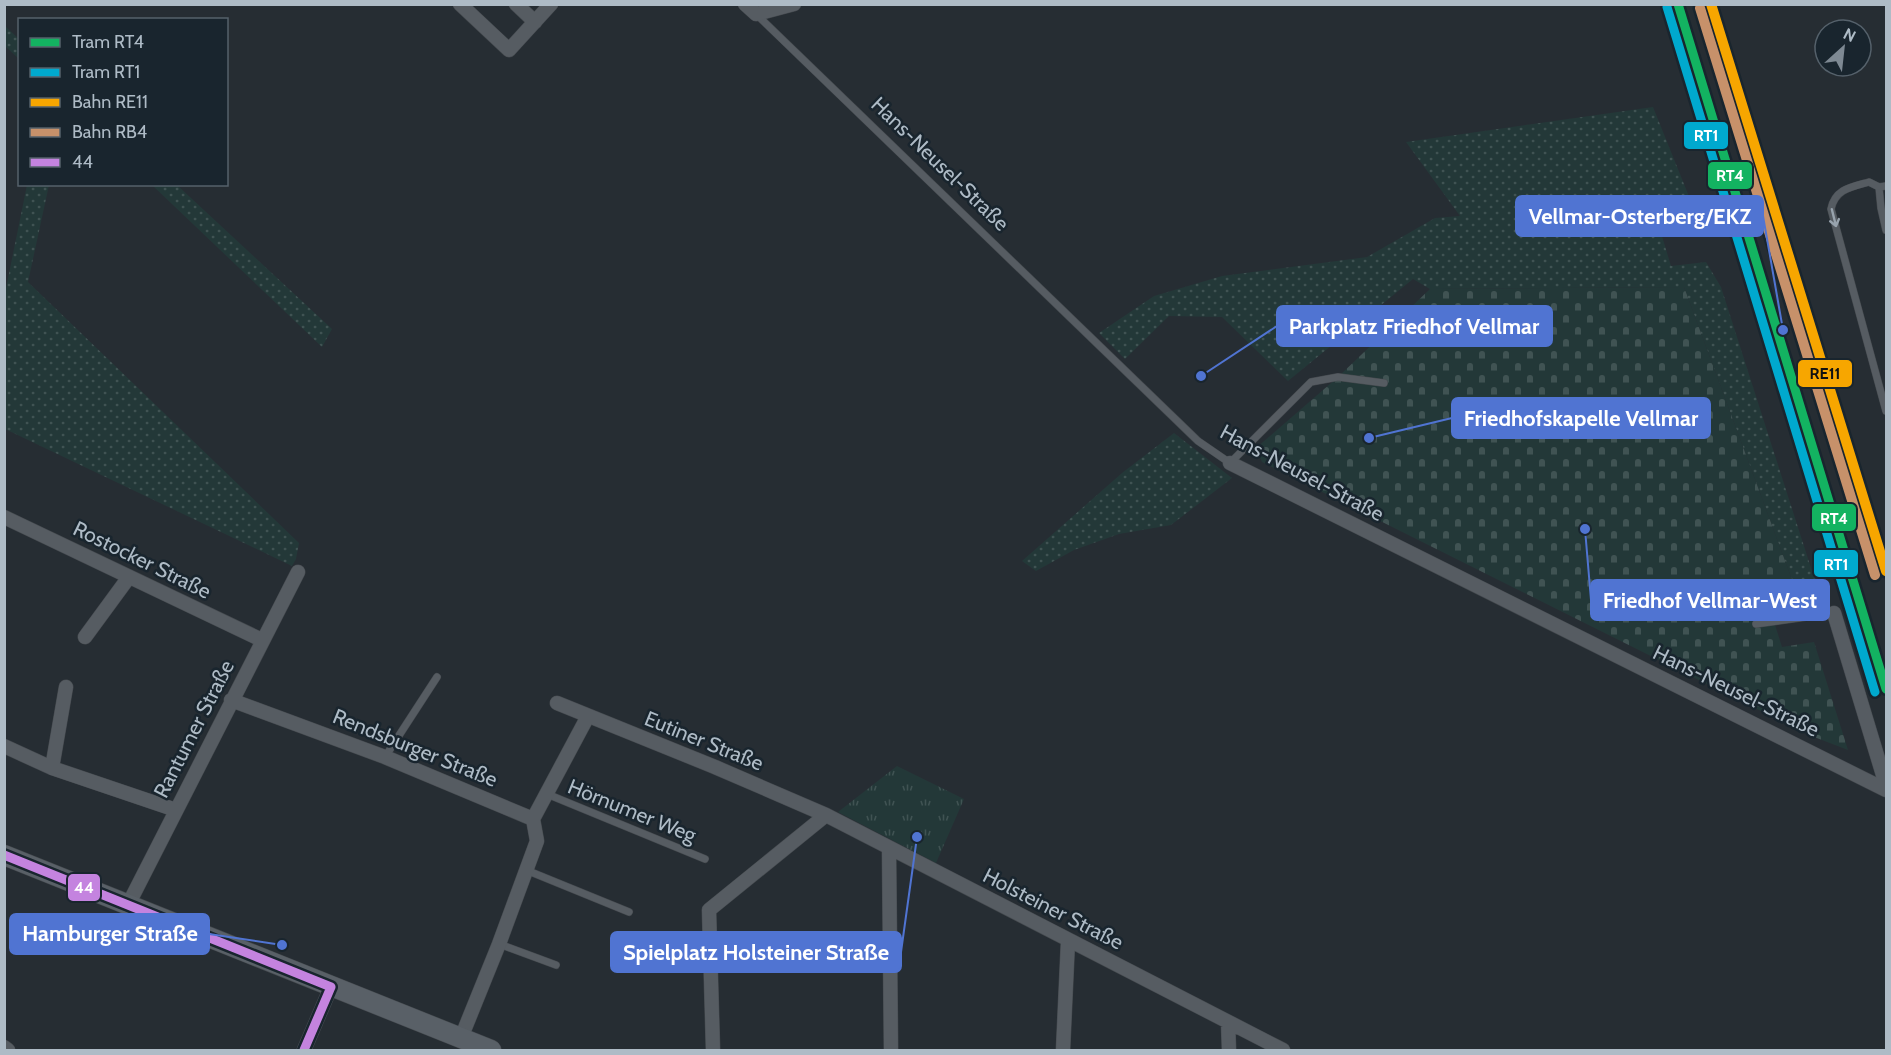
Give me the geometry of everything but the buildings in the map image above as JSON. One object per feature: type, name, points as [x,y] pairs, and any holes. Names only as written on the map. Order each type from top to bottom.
[{"type":"street","points":[[460,4],[509,50],[551,4]]},
{"type":"street","points":[[516,4],[535,22]]},
{"type":"street","name":"Hans-Neusel-Straße","points":[[745,4],[756,14]]},
{"type":"street","points":[[756,14],[794,4]]},
{"type":"street","name":"Hans-Neusel-Straße","points":[[1230,463],[1887,788]]},
{"type":"street","name":"Rostocker Straße","points":[[4,517],[262,640]]},
{"type":"street","name":"Rantumer Straße","points":[[128,905],[298,572]]},
{"type":"street","points":[[85,637],[129,577]]},
{"type":"street","name":"Hans-Neusel-Straße","points":[[1834,613],[1887,788]]},
{"type":"street","points":[[52,768],[66,687]]},
{"type":"street","name":"Rendsburger Straße","points":[[231,700],[385,757],[533,819]]},
{"type":"street","name":"Eutiner Straße","points":[[557,703],[803,805]]},
{"type":"street","points":[[461,1038],[537,841],[533,819],[588,716]]},
{"type":"street","points":[[4,746],[52,768],[176,810]]},
{"type":"street","name":"Holsteiner Straße","points":[[803,805],[1283,1050]]},
{"type":"street","points":[[713,1050],[710,910],[826,815]]},
{"type":"street","points":[[889,849],[891,1050]]},
{"type":"street","points":[[4,855],[491,1050]]},
{"type":"street","points":[[1063,1050],[1068,941]]},
{"type":"street","points":[[304,1050],[331,987]]},
{"type":"street","points":[[1228,1022],[1229,1050]]},
{"type":"lane","name":"Hans-Neusel-Straße","points":[[756,14],[1174,419],[1198,441],[1230,463]]},
{"type":"lane","points":[[1887,230],[1881,208],[1883,187],[1869,182],[1847,187],[1833,199],[1831,209],[1887,411]]},
{"type":"lane","points":[[1230,463],[1311,382],[1338,377],[1384,383]]},
{"type":"lane","points":[[1756,624],[1834,613]]},
{"type":"lane","points":[[385,757],[437,676]]},
{"type":"lane","name":"Hörnumer Weg","points":[[547,794],[705,859]]},
{"type":"lane","points":[[525,870],[629,912]]},
{"type":"lane","points":[[499,944],[556,965]]},
{"type":"green space","points":[[5,26],[18,38],[18,58],[5,46]]},
{"type":"green space","points":[[1653,107],[1690,199],[1652,203],[1671,266],[1706,262],[1721,287],[1819,593],[1798,596],[1684,287],[1430,289],[1413,279],[1288,381],[1222,317],[1169,316],[1125,359],[1099,333],[1154,296],[1222,276],[1367,257],[1435,218],[1460,216],[1406,142]]},
{"type":"green space","points":[[27,186],[49,186],[28,282],[299,543],[292,566],[5,429],[5,293]]},
{"type":"green space","points":[[153,186],[178,186],[332,329],[322,347]]},
{"type":"green space","points":[[1684,287],[1798,596],[1770,609],[1782,647],[1814,642],[1848,750],[1809,735],[1262,462],[1256,448],[1338,377],[1430,289]]},
{"type":"green space","points":[[1174,433],[1232,478],[1171,525],[1119,534],[1074,550],[1036,571],[1022,561],[1122,473]]},
{"type":"green space","points":[[897,766],[964,799],[936,863],[838,812]]},
{"type":"tram line","name":"RT4","points":[[1678,4],[1886,689]]},
{"type":"tram line","name":"RT1","points":[[1667,7],[1875,692]]},
{"type":"rail line","name":"RE11","points":[[1711,4],[1886,571]]},
{"type":"rail line","name":"RB4","points":[[1700,8],[1875,575]]},
{"type":"transit line","name":"44","points":[[4,855],[331,987]]},
{"type":"transit line","name":"44","points":[[304,1050],[331,987]]},
{"type":"place","name":"Vellmar-Osterberg/EKZ","points":[[1783,330]]},
{"type":"place","name":"Parkplatz Friedhof Vellmar","points":[[1201,376]]},
{"type":"place","name":"Friedhofskapelle Vellmar","points":[[1369,438]]},
{"type":"place","name":"Friedhof Vellmar-West","points":[[1585,529]]},
{"type":"place","name":"Spielplatz Holsteiner Straße","points":[[917,837]]},
{"type":"place","name":"Hamburger Straße","points":[[282,945]]}]
